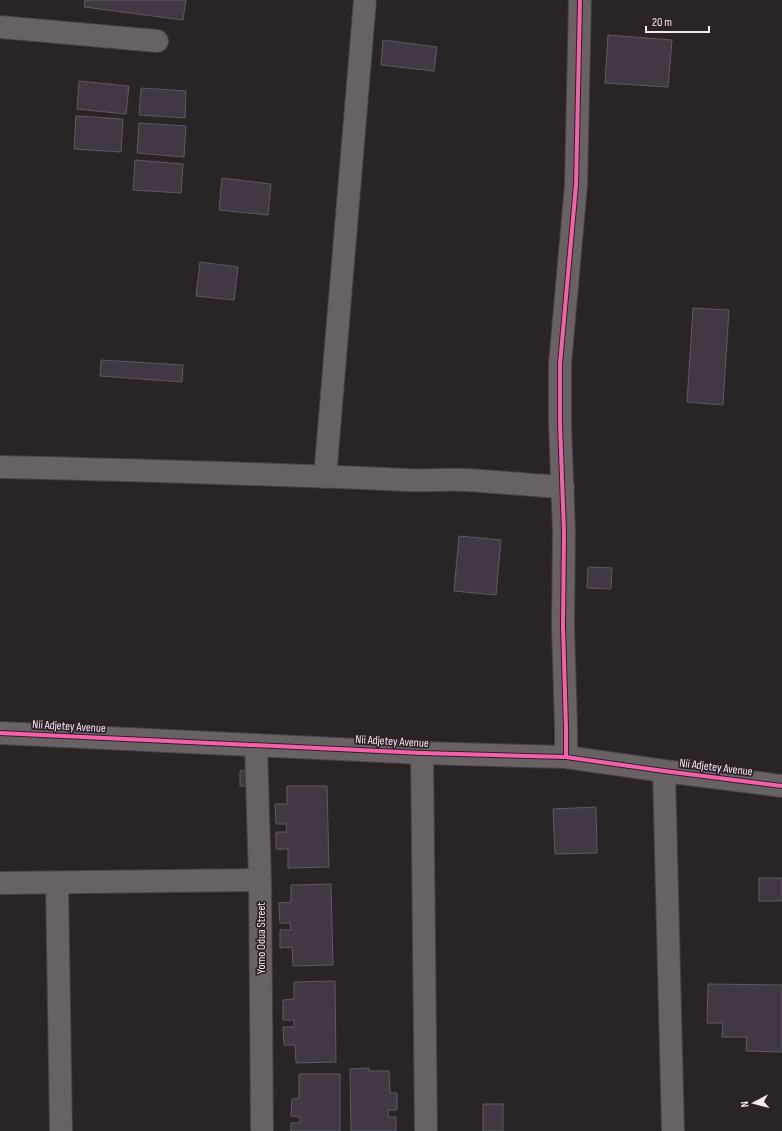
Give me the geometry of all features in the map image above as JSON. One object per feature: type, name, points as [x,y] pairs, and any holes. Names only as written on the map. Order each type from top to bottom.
[{"type":"street","points":[[325,477],[365,0]]},
{"type":"street","points":[[566,757],[564,532],[560,424],[560,364],[576,185],[580,0]]},
{"type":"street","points":[[0,27],[158,41]]},
{"type":"street","points":[[0,467],[414,481],[465,480],[563,487]]},
{"type":"street","name":"Nii Adjetey Avenue","points":[[0,733],[422,753],[566,757],[782,786]]},
{"type":"street","name":"Yomo Odua Street","points":[[256,745],[260,880],[262,1131]]},
{"type":"street","points":[[422,753],[426,1131]]},
{"type":"street","points":[[664,771],[673,1131]]},
{"type":"street","points":[[0,883],[260,880]]},
{"type":"street","points":[[57,883],[61,1131]]},
{"type":"building","points":[[85,0],[186,0],[183,20],[84,7]]},
{"type":"building","points":[[608,35],[672,40],[668,87],[605,83]]},
{"type":"building","points":[[383,40],[437,47],[434,71],[381,65]]},
{"type":"building","points":[[79,81],[129,86],[126,114],[77,109]]},
{"type":"building","points":[[141,88],[186,91],[185,118],[139,115]]},
{"type":"building","points":[[76,116],[123,119],[121,152],[74,149]]},
{"type":"building","points":[[139,123],[186,126],[184,157],[137,153]]},
{"type":"building","points":[[135,160],[183,164],[181,193],[133,190]]},
{"type":"building","points":[[222,178],[271,184],[268,215],[219,210]]},
{"type":"building","points":[[200,262],[238,267],[234,300],[196,296]]},
{"type":"building","points":[[693,308],[729,310],[723,405],[687,402]]},
{"type":"building","points":[[101,360],[183,365],[182,382],[100,376]]},
{"type":"building","points":[[459,536],[501,540],[496,595],[454,591]]},
{"type":"building","points":[[588,567],[612,568],[611,589],[587,588]]},
{"type":"building","points":[[253,770],[253,786],[240,786],[240,771]]},
{"type":"building","points":[[287,786],[327,786],[329,867],[288,868],[288,849],[276,849],[276,832],[287,832],[286,824],[276,824],[275,804],[287,804]]},
{"type":"building","points":[[596,807],[597,853],[555,854],[553,809]]},
{"type":"building","points":[[759,878],[782,878],[782,901],[759,901]]},
{"type":"building","points":[[331,884],[333,965],[293,966],[292,947],[280,948],[280,930],[291,930],[290,923],[280,923],[279,903],[291,902],[291,885]]},
{"type":"building","points":[[335,981],[336,1062],[296,1063],[295,1045],[284,1045],[283,1027],[294,1027],[294,1020],[283,1020],[283,1000],[294,999],[294,982]]},
{"type":"building","points":[[708,984],[782,985],[782,1052],[746,1051],[747,1037],[722,1037],[723,1023],[707,1023]]},
{"type":"building","points":[[369,1068],[369,1071],[389,1071],[390,1093],[397,1093],[397,1110],[388,1110],[388,1117],[396,1117],[396,1131],[351,1131],[350,1069]]},
{"type":"building","points":[[299,1074],[340,1074],[340,1131],[291,1131],[291,1123],[300,1123],[300,1117],[291,1116],[292,1099],[299,1098]]},
{"type":"building","points":[[483,1104],[503,1104],[503,1131],[483,1131]]},
{"type":"cycle path","points":[[566,757],[563,626],[564,532],[560,424],[560,364],[576,185],[580,0]]},
{"type":"cycle path","points":[[0,733],[422,753],[566,757],[782,786]]}]
